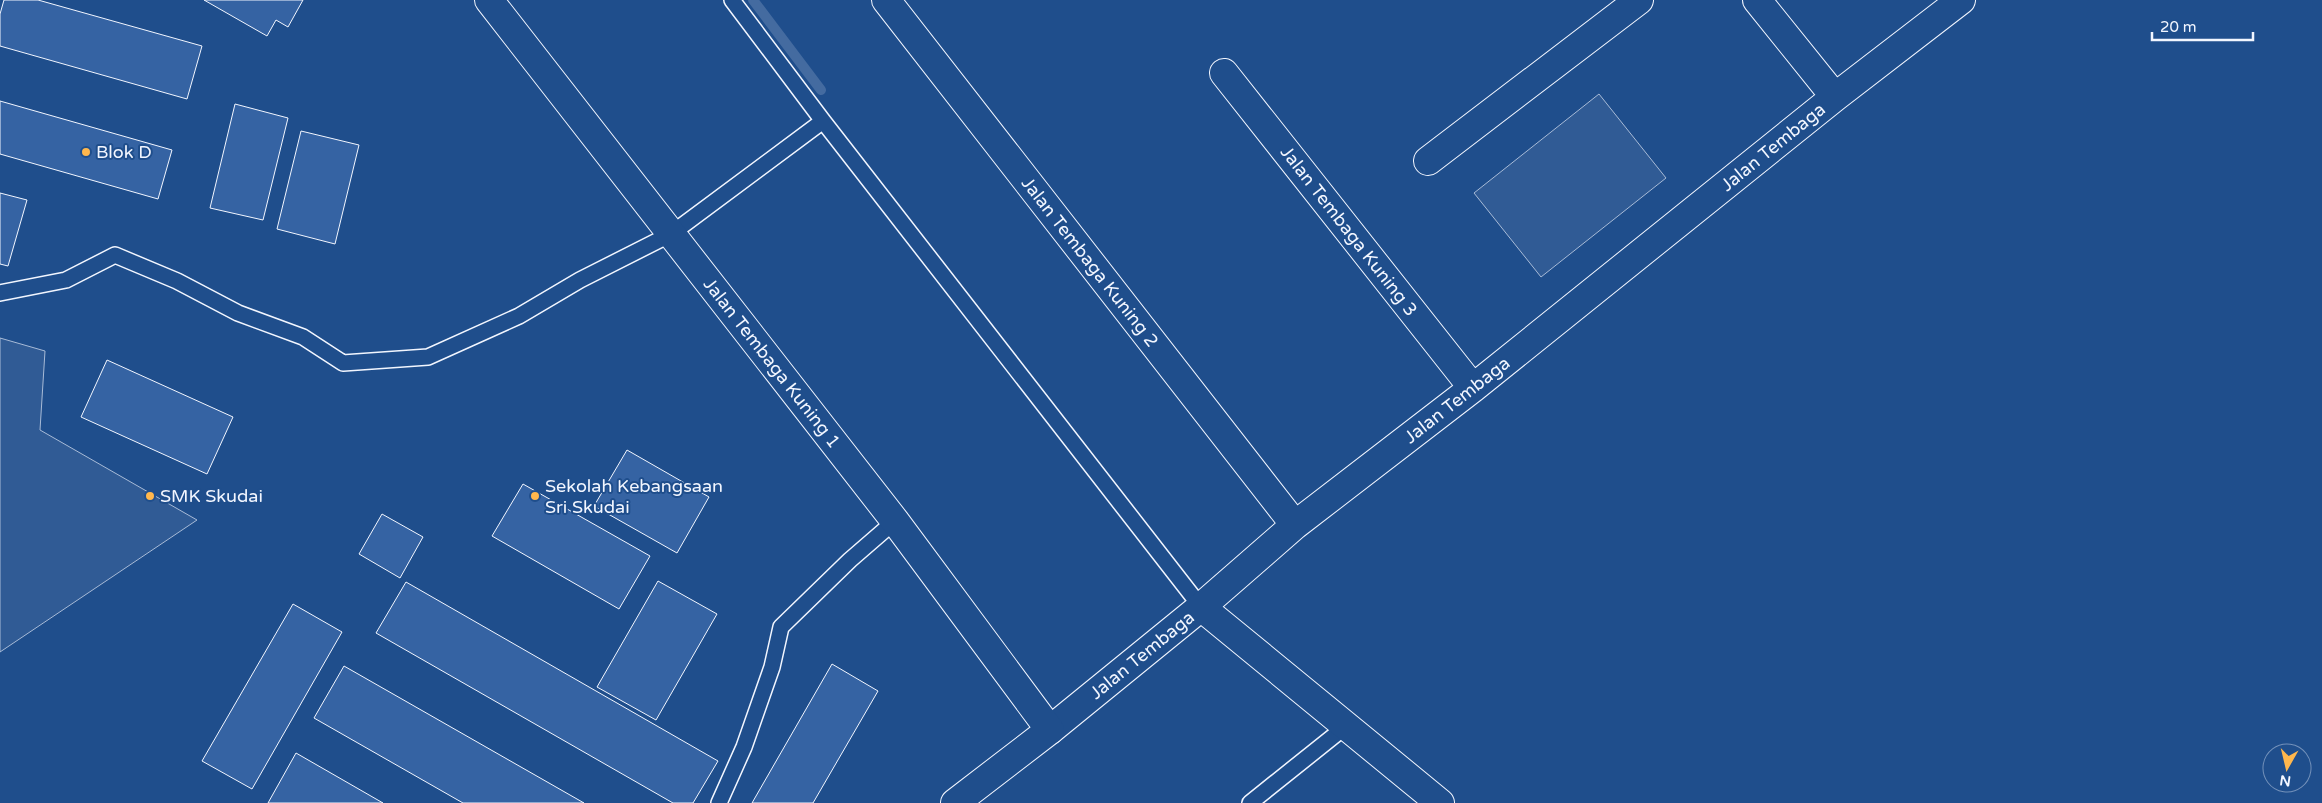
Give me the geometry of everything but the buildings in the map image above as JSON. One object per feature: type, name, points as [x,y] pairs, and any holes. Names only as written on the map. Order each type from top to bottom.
[{"type":"street","name":"Jalan Tembaga Kuning 1","points":[[489,0],[895,521],[1050,730]]},
{"type":"street","name":"Jalan Tembaga Kuning 2","points":[[886,0],[1295,524]]},
{"type":"street","points":[[1428,161],[1639,0]]},
{"type":"street","points":[[1758,0],[1835,97]]},
{"type":"street","name":"Jalan Tembaga","points":[[955,803],[1050,730],[1201,607],[1295,524],[1473,388],[1835,97],[1961,0]]},
{"type":"street","name":"Jalan Tembaga Kuning 3","points":[[1224,73],[1473,388]]},
{"type":"street","points":[[1201,607],[1440,803]]},
{"type":"lane","points":[[732,0],[823,121],[1201,607]]},
{"type":"lane","points":[[0,293],[66,280],[115,255],[177,281],[238,313],[303,337],[343,363],[428,357],[519,316],[580,280],[671,234],[823,121]]},
{"type":"lane","points":[[719,803],[744,747],[772,667],[781,628],[850,560],[895,521]]},
{"type":"lane","points":[[1250,803],[1345,726]]},
{"type":"shaded area","points":[[1599,94],[1666,178],[1541,277],[1474,193]]},
{"type":"shaded area","points":[[0,338],[45,351],[40,430],[197,520],[0,652]]},
{"type":"waterway","points":[[753,0],[821,90]]},
{"type":"place","name":"Blok D","points":[[86,152]]},
{"type":"place","name":"SMK Skudai","points":[[150,496]]},
{"type":"place","name":"Sekolah Kebangsaan Sri Skudai","points":[[535,496]]}]
